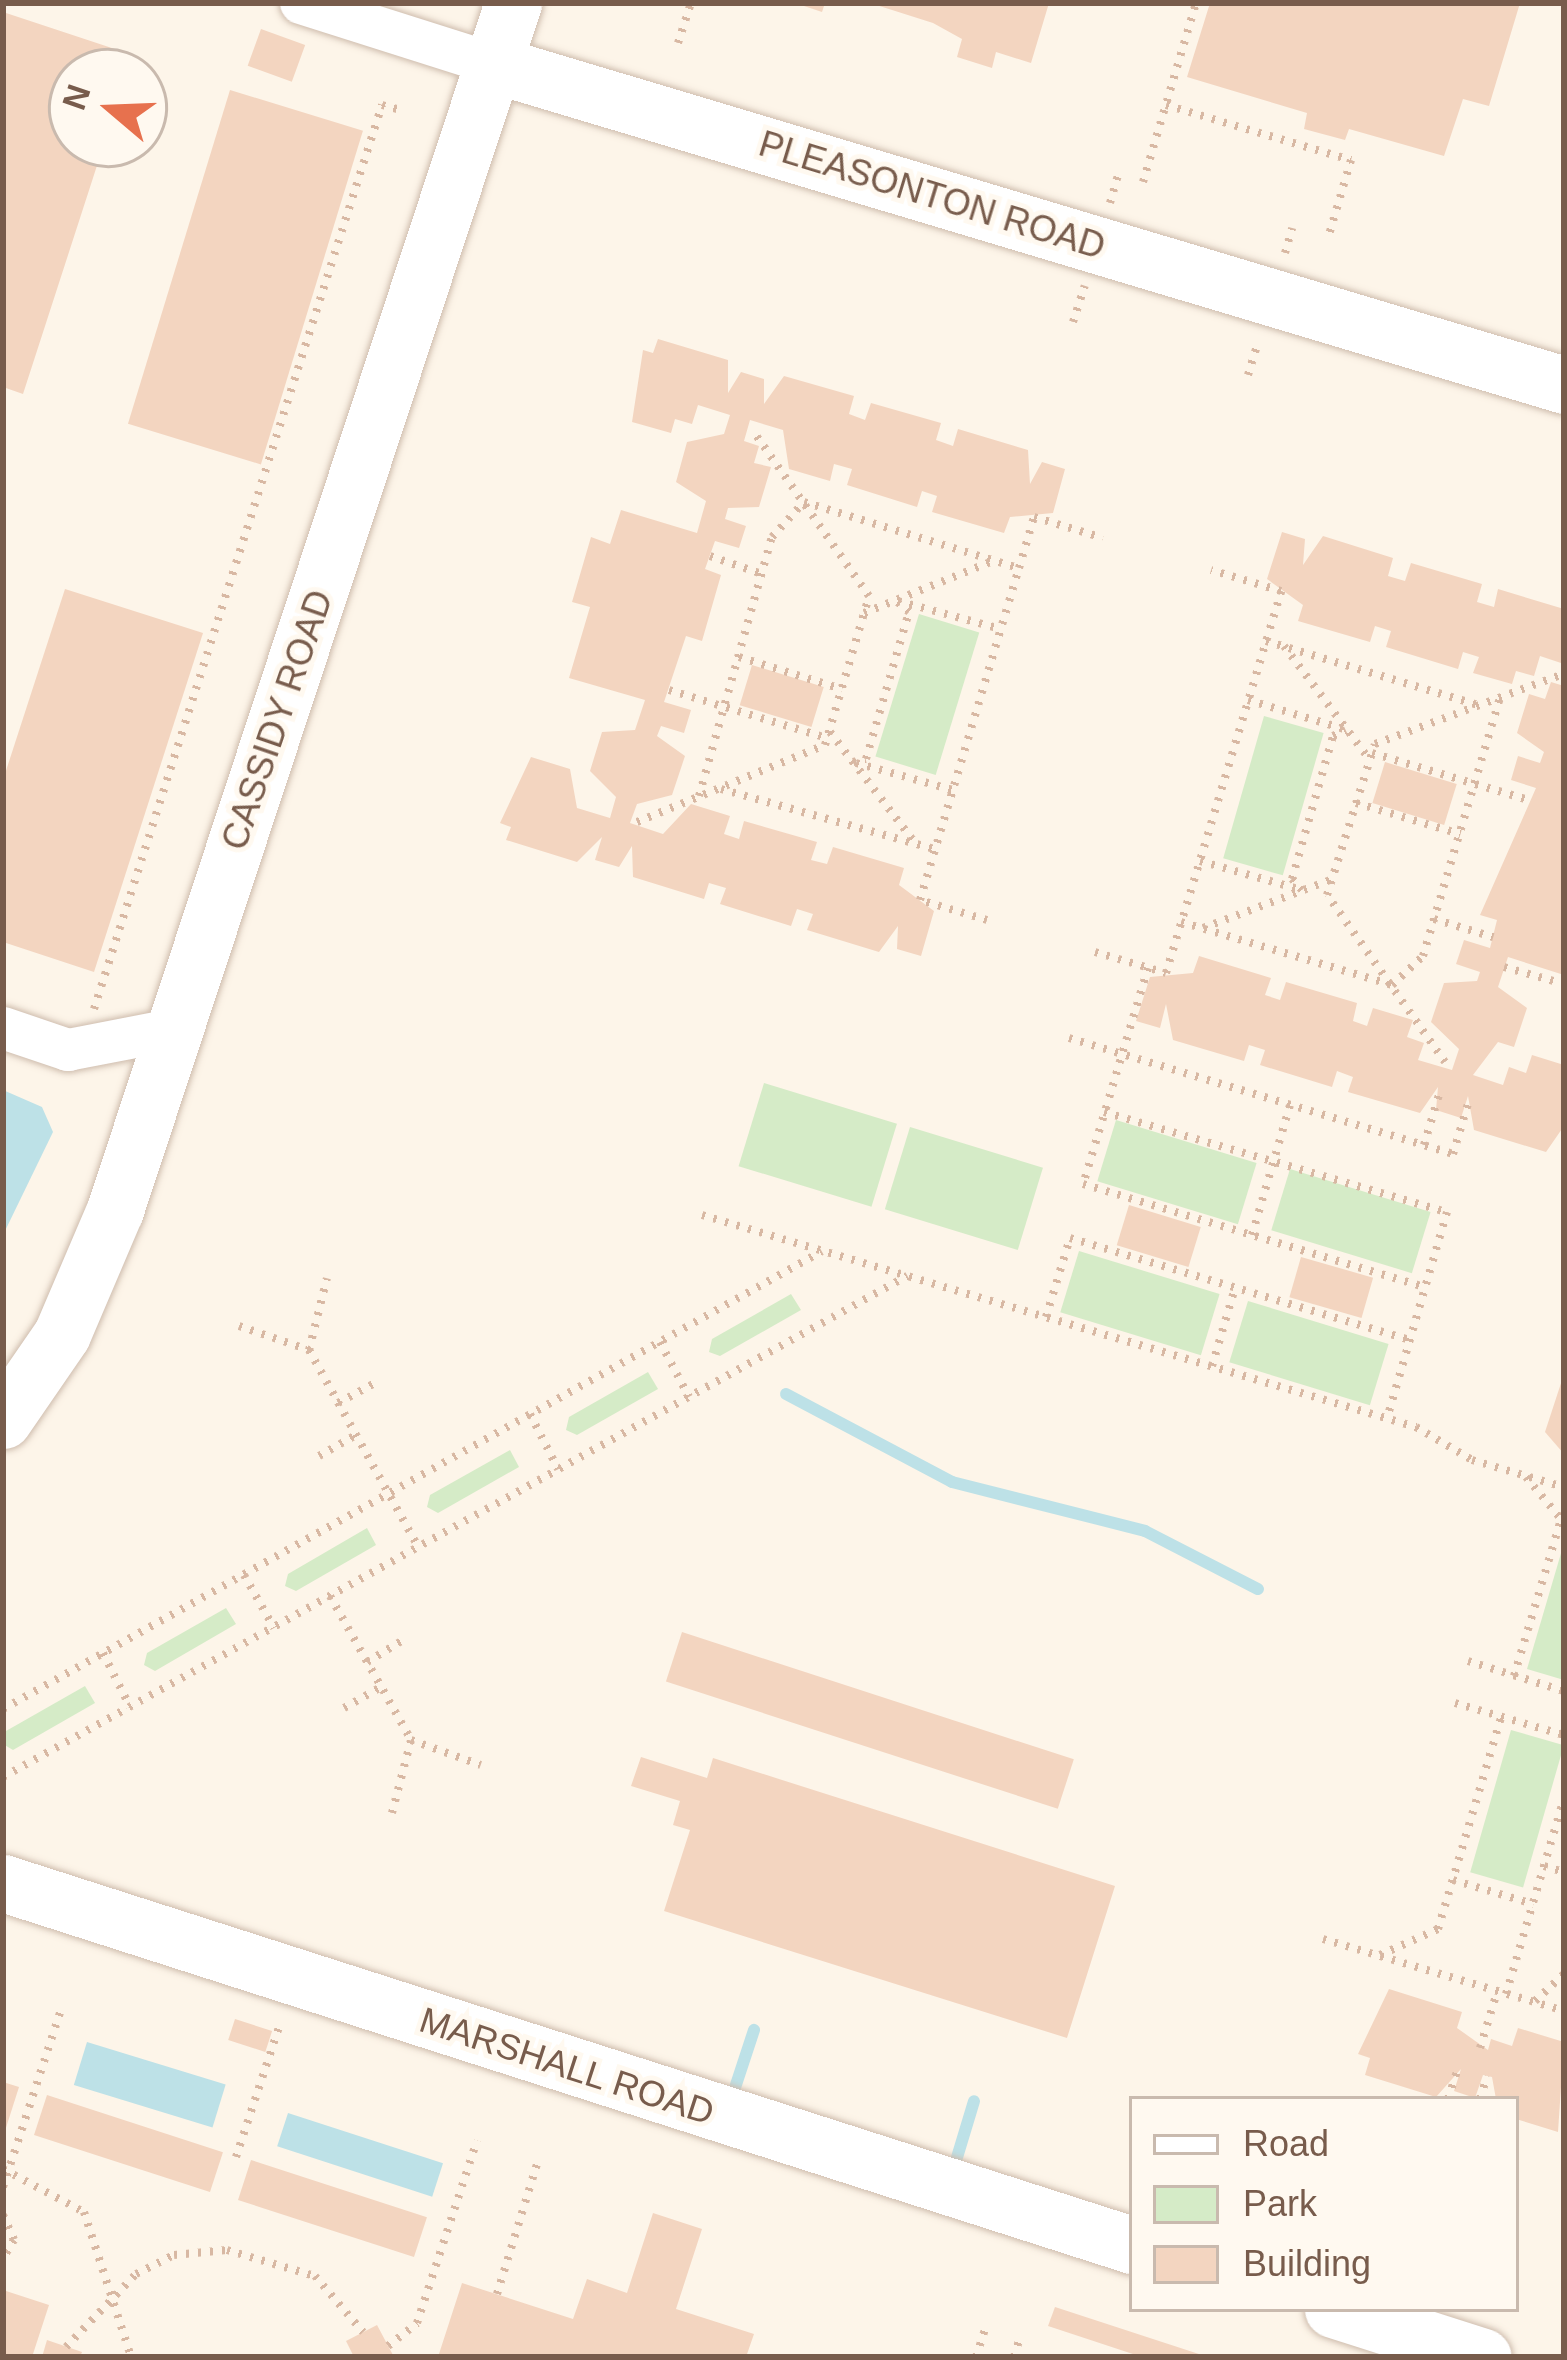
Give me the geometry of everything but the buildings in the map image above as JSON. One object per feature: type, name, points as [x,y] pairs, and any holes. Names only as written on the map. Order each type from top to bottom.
[{"type":"street","name":"PLEASONTON ROAD","points":[[301,3],[1564,385]]},
{"type":"street","name":"CASSIDY ROAD","points":[[3,1420],[62,1334],[172,1030],[513,3]]},
{"type":"street","points":[[3,1028],[68,1050],[172,1030]]},
{"type":"street","name":"MARSHALL ROAD","points":[[3,1883],[1129,2244]]},
{"type":"street","points":[[1342,2312],[1483,2357]]},
{"type":"path","points":[[678,43],[691,3]]},
{"type":"path","points":[[1143,182],[1196,3]]},
{"type":"path","points":[[1166,104],[1351,160],[1328,238]]},
{"type":"path","points":[[103,982],[382,105],[397,110]]},
{"type":"path","points":[[637,822],[828,735],[842,689],[869,596],[754,431]]},
{"type":"path","points":[[804,502],[1019,568]]},
{"type":"path","points":[[699,796],[772,537],[804,502]]},
{"type":"path","points":[[987,920],[920,900],[1000,629],[1034,517],[1102,538]]},
{"type":"path","points":[[710,556],[762,574]]},
{"type":"path","points":[[864,613],[994,561]]},
{"type":"path","points":[[1095,952],[1166,973],[1281,591],[1211,570]]},
{"type":"path","points":[[895,600],[1000,629]]},
{"type":"path","points":[[853,762],[866,759],[909,612],[895,600]]},
{"type":"path","points":[[1266,641],[1479,706]]},
{"type":"path","points":[[1284,646],[1371,757],[1532,801]]},
{"type":"path","points":[[739,657],[842,689]]},
{"type":"path","points":[[1445,1062],[1327,895],[1371,757],[1479,706],[1563,674]]},
{"type":"path","points":[[668,690],[828,735],[916,844]]},
{"type":"path","points":[[1392,985],[1423,956],[1500,698]]},
{"type":"path","points":[[1248,700],[1346,730]]},
{"type":"path","points":[[1302,890],[1292,879],[1334,736],[1346,730]]},
{"type":"path","points":[[853,762],[952,790]]},
{"type":"path","points":[[719,788],[935,849]]},
{"type":"path","points":[[1356,803],[1460,834]]},
{"type":"path","points":[[1200,860],[1302,890]]},
{"type":"path","points":[[1202,929],[1333,879]]},
{"type":"path","points":[[1434,919],[1493,937]]},
{"type":"path","points":[[1181,922],[1392,985]]},
{"type":"path","points":[[1504,967],[1564,985]]},
{"type":"path","points":[[1148,968],[1083,1184],[1425,1287]]},
{"type":"path","points":[[1069,1038],[1453,1154],[1470,1097]]},
{"type":"path","points":[[1424,1145],[1441,1088]]},
{"type":"path","points":[[1252,1235],[1290,1105]]},
{"type":"path","points":[[1104,1112],[1447,1212],[1387,1418]]},
{"type":"path","points":[[702,1215],[1387,1418],[1525,1476],[1564,1487]]},
{"type":"path","points":[[1046,1317],[1070,1238],[1409,1340]]},
{"type":"path","points":[[3,1709],[822,1251]]},
{"type":"path","points":[[3,1777],[907,1276]]},
{"type":"path","points":[[309,1350],[327,1278]]},
{"type":"path","points":[[1212,1366],[1235,1288]]},
{"type":"path","points":[[238,1326],[309,1350],[418,1547]]},
{"type":"path","points":[[660,1342],[689,1397]]},
{"type":"path","points":[[338,1403],[375,1382]]},
{"type":"path","points":[[530,1414],[558,1469]]},
{"type":"path","points":[[319,1456],[356,1435]]},
{"type":"path","points":[[1514,1676],[1563,1520],[1525,1476]]},
{"type":"path","points":[[244,1575],[274,1628]]},
{"type":"path","points":[[330,1596],[410,1740],[481,1765]]},
{"type":"path","points":[[367,1662],[403,1640]]},
{"type":"path","points":[[103,1654],[130,1707]]},
{"type":"path","points":[[1468,1661],[1564,1691]]},
{"type":"path","points":[[344,1708],[381,1688]]},
{"type":"path","points":[[1455,1703],[1564,1736]]},
{"type":"path","points":[[1380,1955],[1438,1928],[1501,1717]]},
{"type":"path","points":[[392,1813],[410,1740]]},
{"type":"path","points":[[1480,2048],[1533,1904],[1564,1798]]},
{"type":"path","points":[[1544,1866],[1564,1872]]},
{"type":"path","points":[[1453,1880],[1533,1904]]},
{"type":"path","points":[[1323,1939],[1564,2011]]},
{"type":"path","points":[[1533,2002],[1564,1974]]},
{"type":"path","points":[[236,2157],[295,1977]]},
{"type":"path","points":[[3,2187],[62,2006]]},
{"type":"path","points":[[1449,2096],[1458,2068]]},
{"type":"path","points":[[1481,2096],[1487,2076]]},
{"type":"path","points":[[388,2346],[417,2323],[477,2141]]},
{"type":"path","points":[[497,2294],[538,2161]]},
{"type":"path","points":[[6,2170],[84,2212],[115,2294],[131,2357]]},
{"type":"path","points":[[3,2215],[14,2240],[3,2258]]},
{"type":"path","points":[[66,2347],[115,2294],[174,2254],[267,2256],[315,2276],[363,2332]]},
{"type":"path","points":[[976,2357],[985,2330]]},
{"type":"path","points":[[1014,2357],[1019,2341]]},
{"type":"green space","points":[[919,614],[979,632],[936,775],[875,756]]},
{"type":"green space","points":[[1264,716],[1324,733],[1283,875],[1223,858]]},
{"type":"green space","points":[[764,1083],[897,1124],[871,1207],[739,1166]]},
{"type":"green space","points":[[1116,1120],[1257,1163],[1238,1224],[1097,1181]]},
{"type":"green space","points":[[910,1127],[1043,1168],[1018,1250],[885,1209]]},
{"type":"green space","points":[[1290,1169],[1431,1212],[1412,1273],[1271,1230]]},
{"type":"green space","points":[[1079,1251],[1220,1294],[1201,1355],[1060,1312]]},
{"type":"green space","points":[[791,1294],[801,1310],[720,1356],[709,1352],[712,1339]]},
{"type":"green space","points":[[1248,1301],[1389,1344],[1370,1405],[1229,1362]]},
{"type":"green space","points":[[648,1372],[658,1389],[577,1435],[566,1430],[569,1417]]},
{"type":"green space","points":[[510,1450],[519,1467],[438,1513],[427,1507],[430,1495]]},
{"type":"green space","points":[[367,1528],[376,1545],[296,1591],[285,1586],[288,1574]]},
{"type":"green space","points":[[1564,1543],[1564,1680],[1527,1669]]},
{"type":"green space","points":[[226,1608],[236,1624],[155,1671],[144,1665],[147,1653]]},
{"type":"green space","points":[[85,1686],[95,1703],[13,1750],[3,1744],[6,1731]]},
{"type":"green space","points":[[1511,1730],[1564,1745],[1523,1887],[1470,1872]]},
{"type":"water","points":[[3,1090],[42,1107],[53,1132],[3,1235]]},
{"type":"water","points":[[87,2042],[226,2084],[213,2127],[74,2085]]},
{"type":"water","points":[[288,2113],[443,2163],[432,2197],[277,2146]]},
{"type":"waterway","points":[[786,1394],[952,1482],[1145,1531],[1258,1589]]},
{"type":"waterway","points":[[730,2103],[754,2030]]},
{"type":"waterway","points":[[952,2174],[974,2101]]}]
